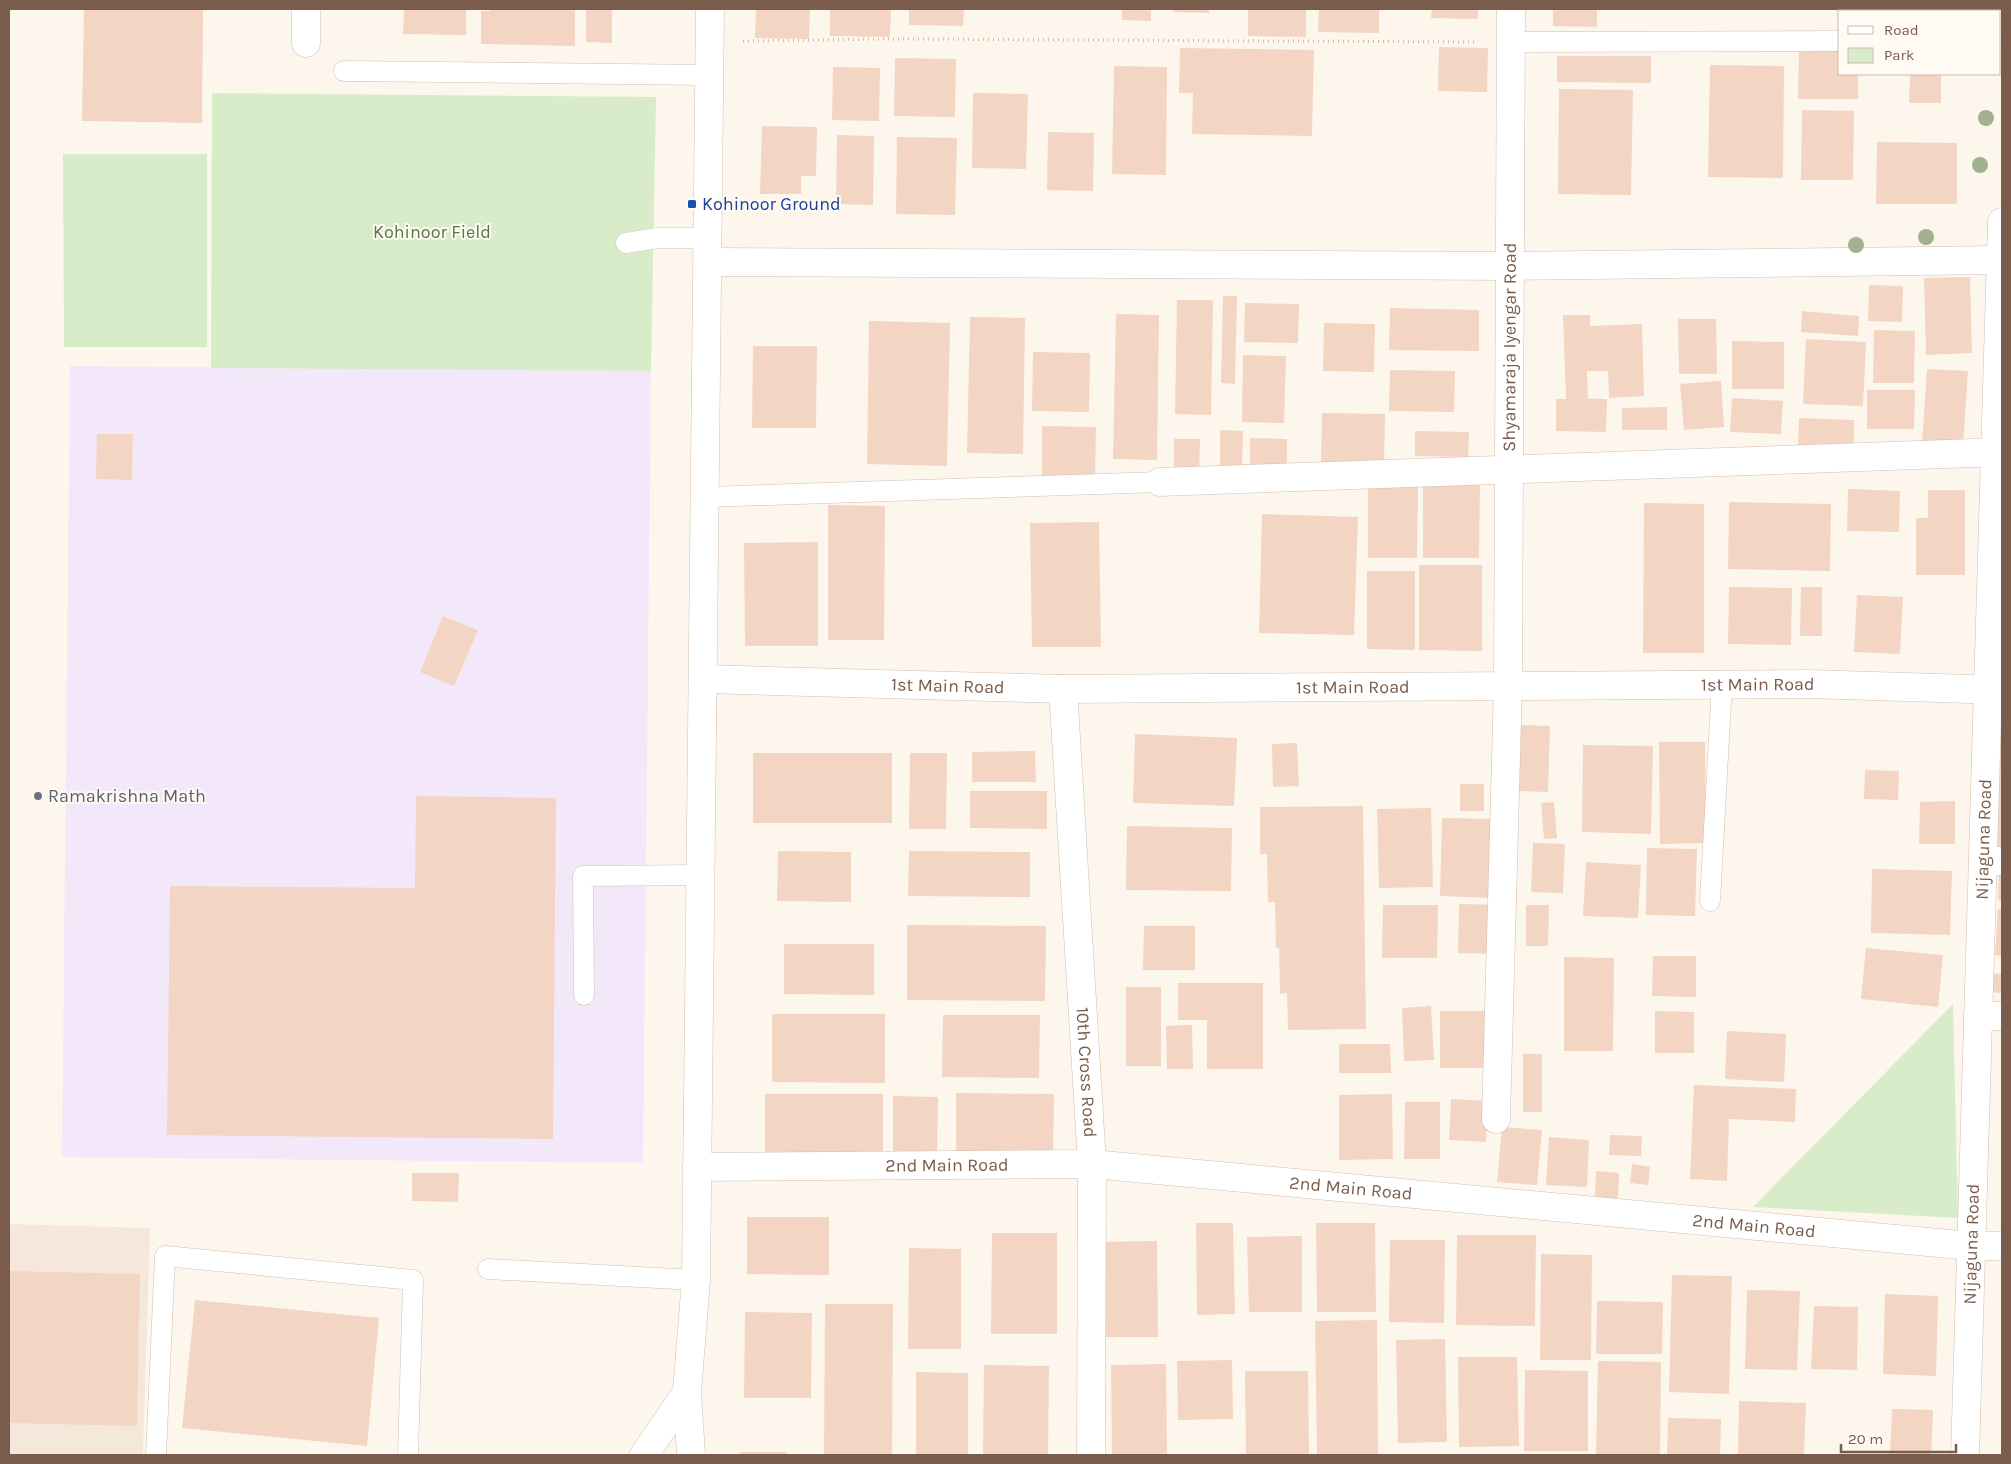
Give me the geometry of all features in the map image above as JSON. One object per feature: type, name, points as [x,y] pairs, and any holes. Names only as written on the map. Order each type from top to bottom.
[{"type":"street","points":[[306,9],[306,43]]},
{"type":"street","points":[[691,1455],[686,1392],[696,1280],[698,1167],[710,9]]},
{"type":"street","name":"Shyamaraja Iyengar Road","points":[[1496,1119],[1508,684],[1511,9]]},
{"type":"street","name":"Nijaguna Road","points":[[1965,1455],[1971,1246],[1990,1016],[2002,222]]},
{"type":"street","points":[[707,250],[1509,266],[2002,260]]},
{"type":"street","points":[[1160,482],[1999,452]]},
{"type":"street","name":"1st Main Road","points":[[703,679],[1063,689],[1508,684],[1809,684],[1995,690]]},
{"type":"street","name":"10th Cross Road","points":[[1063,689],[1092,1164],[1091,1455]]},
{"type":"street","name":"2nd Main Road","points":[[698,1167],[1092,1164],[1971,1246],[2002,1246]]},
{"type":"street","points":[[644,1455],[686,1392]]},
{"type":"lane","points":[[1511,42],[1838,41]]},
{"type":"lane","points":[[344,70],[710,75]]},
{"type":"lane","points":[[626,243],[658,238],[707,250]]},
{"type":"lane","points":[[705,497],[1160,482]]},
{"type":"lane","points":[[1710,901],[1722,684]]},
{"type":"lane","points":[[584,995],[582,876],[701,875]]},
{"type":"lane","points":[[156,1455],[165,1256],[413,1280],[408,1455]]},
{"type":"lane","points":[[488,1269],[696,1280]]},
{"type":"path","points":[[710,42],[909,39],[1511,42]]},
{"type":"shaded area","points":[[70,366],[651,371],[643,1163],[62,1157]]},
{"type":"shaded area","points":[[9,1224],[150,1228],[143,1455],[9,1455]]},
{"type":"green space","name":"Kohinoor Field","points":[[212,93],[656,97],[651,371],[211,368]]},
{"type":"green space","points":[[63,154],[207,154],[207,347],[64,347]]},
{"type":"green space","points":[[1953,1004],[1958,1218],[1753,1207]]},
{"type":"building","points":[[84,9],[203,9],[202,123],[82,121]]},
{"type":"building","points":[[404,9],[466,9],[466,35],[403,34]]},
{"type":"building","points":[[490,9],[575,9],[575,46],[481,44],[481,11],[490,11]]},
{"type":"building","points":[[586,9],[612,9],[612,43],[586,42]]},
{"type":"building","points":[[756,9],[810,9],[809,39],[755,38]]},
{"type":"building","points":[[830,9],[891,9],[890,37],[830,36]]},
{"type":"building","points":[[909,9],[964,9],[963,26],[909,25]]},
{"type":"building","points":[[1122,9],[1151,9],[1151,21],[1122,20]]},
{"type":"building","points":[[1173,9],[1209,9],[1209,13],[1173,12]]},
{"type":"building","points":[[1248,9],[1306,9],[1306,37],[1248,36]]},
{"type":"building","points":[[1319,9],[1379,9],[1379,33],[1318,32]]},
{"type":"building","points":[[1432,9],[1478,9],[1478,19],[1431,18]]},
{"type":"building","points":[[1553,9],[1597,9],[1597,27],[1553,26]]},
{"type":"building","points":[[1862,9],[1914,9],[1914,10]]},
{"type":"building","points":[[1439,47],[1488,48],[1487,92],[1438,91]]},
{"type":"building","points":[[1180,48],[1314,50],[1312,136],[1192,134],[1193,93],[1179,93]]},
{"type":"building","points":[[1799,50],[1838,50],[1838,75],[1858,75],[1858,99],[1798,99]]},
{"type":"building","points":[[1557,56],[1651,56],[1651,83],[1557,82]]},
{"type":"building","points":[[895,58],[956,59],[955,117],[894,116]]},
{"type":"building","points":[[1710,65],[1784,66],[1783,178],[1708,177]]},
{"type":"building","points":[[1114,66],[1167,67],[1166,175],[1112,174]]},
{"type":"building","points":[[833,67],[880,68],[879,121],[832,120]]},
{"type":"building","points":[[1910,75],[1941,75],[1941,103],[1909,103]]},
{"type":"building","points":[[1559,89],[1633,90],[1631,195],[1558,194]]},
{"type":"building","points":[[973,93],[1028,94],[1026,169],[972,168]]},
{"type":"building","points":[[1802,110],[1854,111],[1853,180],[1801,180]]},
{"type":"building","points":[[762,126],[817,127],[816,176],[801,176],[801,194],[760,194]]},
{"type":"building","points":[[1048,132],[1094,133],[1093,191],[1047,190]]},
{"type":"building","points":[[837,135],[874,136],[873,205],[836,204]]},
{"type":"building","points":[[897,137],[957,138],[955,215],[896,214]]},
{"type":"building","points":[[1877,142],[1957,143],[1957,204],[1876,204]]},
{"type":"building","points":[[1970,277],[1972,353],[1926,355],[1924,278]]},
{"type":"building","points":[[1869,285],[1903,286],[1902,322],[1868,321]]},
{"type":"building","points":[[1223,296],[1237,296],[1235,384],[1221,383]]},
{"type":"building","points":[[1177,300],[1213,300],[1211,415],[1175,414]]},
{"type":"building","points":[[1245,303],[1299,304],[1298,343],[1244,342]]},
{"type":"building","points":[[1390,308],[1479,310],[1479,351],[1389,350]]},
{"type":"building","points":[[1802,311],[1859,316],[1858,336],[1801,332]]},
{"type":"building","points":[[1116,314],[1159,315],[1157,460],[1113,459]]},
{"type":"building","points":[[1563,315],[1590,315],[1590,326],[1642,324],[1644,396],[1609,398],[1608,371],[1587,371],[1588,398],[1573,398],[1607,399],[1606,432],[1556,431],[1556,399],[1566,399]]},
{"type":"building","points":[[970,317],[1025,318],[1023,454],[967,453]]},
{"type":"building","points":[[1678,319],[1716,319],[1717,374],[1679,374]]},
{"type":"building","points":[[869,321],[950,323],[947,466],[867,464]]},
{"type":"building","points":[[1324,323],[1375,324],[1374,372],[1323,371]]},
{"type":"building","points":[[1874,330],[1915,331],[1914,383],[1873,383]]},
{"type":"building","points":[[1806,339],[1866,342],[1863,406],[1803,404]]},
{"type":"building","points":[[1732,341],[1784,342],[1784,389],[1732,389]]},
{"type":"building","points":[[753,346],[817,346],[816,428],[752,428]]},
{"type":"building","points":[[1033,352],[1090,353],[1089,412],[1032,411]]},
{"type":"building","points":[[1243,355],[1286,356],[1284,423],[1242,422]]},
{"type":"building","points":[[1927,369],[1968,371],[1963,446],[1922,443]]},
{"type":"building","points":[[1390,370],[1455,371],[1454,412],[1389,411]]},
{"type":"building","points":[[1721,381],[1724,427],[1684,430],[1680,384]]},
{"type":"building","points":[[1867,390],[1915,390],[1914,429],[1867,429]]},
{"type":"building","points":[[1732,398],[1783,401],[1781,434],[1730,432]]},
{"type":"building","points":[[1667,407],[1667,430],[1622,430],[1622,408]]},
{"type":"building","points":[[1322,413],[1385,414],[1384,465],[1321,464]]},
{"type":"building","points":[[1799,418],[1854,420],[1854,450],[1798,448]]},
{"type":"building","points":[[1042,426],[1096,427],[1095,477],[1042,476]]},
{"type":"building","points":[[1220,430],[1243,431],[1242,474],[1220,474]]},
{"type":"building","points":[[1415,431],[1469,432],[1468,457],[1415,456]]},
{"type":"building","points":[[97,434],[133,434],[132,480],[96,479]]},
{"type":"building","points":[[1250,438],[1287,439],[1287,474],[1250,473]]},
{"type":"building","points":[[1174,439],[1200,439],[1199,480],[1174,480]]},
{"type":"building","points":[[1423,479],[1480,479],[1479,558],[1423,558]]},
{"type":"building","points":[[1368,481],[1418,481],[1417,558],[1368,558]]},
{"type":"building","points":[[1848,489],[1900,491],[1899,532],[1847,531]]},
{"type":"building","points":[[1928,490],[1965,490],[1965,575],[1916,575],[1916,518],[1928,518]]},
{"type":"building","points":[[1729,502],[1831,504],[1830,571],[1728,569]]},
{"type":"building","points":[[1644,503],[1704,504],[1704,653],[1643,653]]},
{"type":"building","points":[[828,505],[885,506],[884,640],[828,640]]},
{"type":"building","points":[[1262,514],[1358,517],[1354,635],[1259,633]]},
{"type":"building","points":[[1099,522],[1101,647],[1032,647],[1030,523]]},
{"type":"building","points":[[818,542],[818,646],[745,646],[744,543]]},
{"type":"building","points":[[1419,565],[1482,565],[1482,651],[1419,650]]},
{"type":"building","points":[[1367,571],[1415,571],[1415,650],[1367,649]]},
{"type":"building","points":[[1729,587],[1792,588],[1791,645],[1728,644]]},
{"type":"building","points":[[1801,587],[1822,587],[1822,636],[1800,636]]},
{"type":"building","points":[[1857,595],[1903,597],[1900,654],[1854,652]]},
{"type":"building","points":[[443,616],[478,630],[454,686],[420,672]]},
{"type":"building","points":[[1521,725],[1550,726],[1548,792],[1519,791]]},
{"type":"building","points":[[1135,734],[1237,738],[1234,806],[1133,803]]},
{"type":"building","points":[[1659,742],[1705,742],[1706,843],[1660,844]]},
{"type":"building","points":[[1297,743],[1299,786],[1273,787],[1272,744]]},
{"type":"building","points":[[1583,745],[1653,746],[1651,834],[1582,832]]},
{"type":"building","points":[[1997,746],[2002,746],[2002,848],[1995,848]]},
{"type":"building","points":[[1035,751],[1036,782],[972,782],[972,752]]},
{"type":"building","points":[[753,753],[892,753],[892,823],[753,823]]},
{"type":"building","points":[[910,753],[947,753],[946,829],[909,829]]},
{"type":"building","points":[[1865,770],[1899,771],[1898,800],[1864,799]]},
{"type":"building","points":[[1460,784],[1484,784],[1484,811],[1460,811]]},
{"type":"building","points":[[970,791],[1047,791],[1047,829],[970,828]]},
{"type":"building","points":[[416,796],[556,798],[553,1139],[167,1135],[170,886],[415,888]]},
{"type":"building","points":[[1955,801],[1955,844],[1919,844],[1920,802]]},
{"type":"building","points":[[1554,802],[1557,838],[1544,839],[1541,803]]},
{"type":"building","points":[[1363,806],[1366,1029],[1288,1030],[1287,993],[1280,994],[1275,902],[1268,902],[1267,854],[1260,854],[1260,807]]},
{"type":"building","points":[[1431,808],[1433,887],[1379,888],[1377,809]]},
{"type":"building","points":[[1442,818],[1495,819],[1493,898],[1440,896]]},
{"type":"building","points":[[1127,826],[1232,828],[1231,891],[1126,890]]},
{"type":"building","points":[[1533,843],[1565,844],[1563,893],[1531,892]]},
{"type":"building","points":[[1647,848],[1697,849],[1695,916],[1646,915]]},
{"type":"building","points":[[778,851],[851,852],[851,902],[777,901]]},
{"type":"building","points":[[909,851],[1030,852],[1030,897],[908,896]]},
{"type":"building","points":[[1586,862],[1641,865],[1638,918],[1583,916]]},
{"type":"building","points":[[1999,866],[2002,866],[2002,901],[1998,900]]},
{"type":"building","points":[[1872,869],[1952,871],[1950,935],[1871,933]]},
{"type":"building","points":[[1459,904],[1502,905],[1501,954],[1458,953]]},
{"type":"building","points":[[1383,905],[1438,905],[1437,958],[1382,958]]},
{"type":"building","points":[[1526,905],[1549,905],[1548,946],[1526,946]]},
{"type":"building","points":[[1998,909],[2002,909],[2002,956],[1995,955]]},
{"type":"building","points":[[907,925],[1046,926],[1045,1001],[907,1000]]},
{"type":"building","points":[[1144,926],[1195,926],[1195,970],[1143,970]]},
{"type":"building","points":[[784,944],[874,944],[874,995],[784,994]]},
{"type":"building","points":[[1866,948],[1943,955],[1938,1007],[1861,999]]},
{"type":"building","points":[[1653,956],[1696,956],[1696,997],[1652,996]]},
{"type":"building","points":[[1564,957],[1614,958],[1613,1051],[1564,1051]]},
{"type":"building","points":[[1989,973],[2002,974],[2002,993],[1988,992]]},
{"type":"building","points":[[1178,983],[1263,983],[1263,1069],[1207,1069],[1207,1020],[1178,1020]]},
{"type":"building","points":[[1126,987],[1161,987],[1161,1066],[1126,1066]]},
{"type":"building","points":[[1431,1006],[1434,1060],[1404,1061],[1402,1008]]},
{"type":"building","points":[[1440,1011],[1485,1011],[1485,1068],[1440,1068]]},
{"type":"building","points":[[1655,1011],[1694,1012],[1694,1053],[1655,1053]]},
{"type":"building","points":[[772,1014],[885,1014],[885,1083],[772,1082]]},
{"type":"building","points":[[943,1015],[1040,1015],[1039,1078],[942,1077]]},
{"type":"building","points":[[1192,1025],[1193,1069],[1167,1069],[1166,1026]]},
{"type":"building","points":[[1727,1031],[1786,1034],[1784,1082],[1725,1079]]},
{"type":"building","points":[[1339,1044],[1390,1044],[1391,1073],[1339,1073]]},
{"type":"building","points":[[1523,1054],[1542,1054],[1542,1112],[1523,1112]]},
{"type":"building","points":[[1694,1085],[1796,1089],[1795,1122],[1729,1119],[1727,1181],[1690,1179]]},
{"type":"building","points":[[956,1093],[1054,1094],[1053,1153],[956,1152]]},
{"type":"building","points":[[765,1094],[883,1094],[883,1156],[765,1155]]},
{"type":"building","points":[[1392,1094],[1393,1159],[1339,1160],[1339,1095]]},
{"type":"building","points":[[893,1096],[938,1097],[937,1154],[893,1153]]},
{"type":"building","points":[[1451,1099],[1488,1101],[1486,1142],[1449,1140]]},
{"type":"building","points":[[1405,1102],[1440,1102],[1440,1159],[1404,1159]]},
{"type":"building","points":[[1502,1127],[1542,1130],[1537,1185],[1497,1182]]},
{"type":"building","points":[[1610,1135],[1642,1136],[1641,1156],[1609,1155]]},
{"type":"building","points":[[1549,1137],[1589,1140],[1587,1187],[1546,1185]]},
{"type":"building","points":[[1632,1164],[1650,1167],[1648,1185],[1630,1183]]},
{"type":"building","points":[[1596,1171],[1619,1173],[1618,1202],[1595,1201]]},
{"type":"building","points":[[412,1173],[459,1173],[458,1202],[412,1201]]},
{"type":"building","points":[[747,1217],[829,1217],[829,1275],[747,1274]]},
{"type":"building","points":[[1196,1223],[1233,1223],[1235,1314],[1197,1315]]},
{"type":"building","points":[[1316,1223],[1375,1223],[1376,1312],[1317,1312]]},
{"type":"building","points":[[992,1233],[1057,1233],[1057,1334],[991,1334]]},
{"type":"building","points":[[1457,1235],[1536,1235],[1535,1326],[1456,1325]]},
{"type":"building","points":[[1302,1236],[1302,1312],[1249,1312],[1247,1237]]},
{"type":"building","points":[[1390,1240],[1445,1240],[1444,1323],[1389,1322]]},
{"type":"building","points":[[1157,1241],[1158,1337],[1102,1337],[1102,1242]]},
{"type":"building","points":[[909,1248],[961,1249],[961,1349],[908,1349]]},
{"type":"building","points":[[1541,1254],[1592,1255],[1591,1360],[1540,1360]]},
{"type":"building","points":[[9,1271],[140,1274],[137,1426],[9,1423]]},
{"type":"building","points":[[1672,1275],[1732,1276],[1729,1394],[1669,1392]]},
{"type":"building","points":[[1747,1290],[1800,1291],[1797,1370],[1745,1369]]},
{"type":"building","points":[[1885,1294],[1938,1296],[1936,1376],[1883,1374]]},
{"type":"building","points":[[195,1300],[379,1318],[367,1446],[182,1428]]},
{"type":"building","points":[[1597,1301],[1663,1302],[1662,1354],[1596,1354]]},
{"type":"building","points":[[825,1304],[893,1304],[892,1455],[824,1455]]},
{"type":"building","points":[[1814,1306],[1858,1307],[1857,1370],[1811,1369]]},
{"type":"building","points":[[745,1312],[812,1313],[811,1398],[744,1398]]},
{"type":"building","points":[[1377,1320],[1378,1455],[1317,1455],[1315,1321]]},
{"type":"building","points":[[1445,1339],[1447,1442],[1398,1443],[1396,1340]]},
{"type":"building","points":[[1458,1357],[1517,1357],[1519,1446],[1459,1447]]},
{"type":"building","points":[[1232,1360],[1233,1419],[1178,1420],[1177,1361]]},
{"type":"building","points":[[1598,1361],[1661,1362],[1660,1455],[1596,1455]]},
{"type":"building","points":[[1166,1364],[1167,1455],[1112,1455],[1111,1365]]},
{"type":"building","points":[[984,1365],[1049,1366],[1048,1455],[983,1455]]},
{"type":"building","points":[[1525,1370],[1588,1371],[1588,1451],[1524,1451]]},
{"type":"building","points":[[1245,1371],[1308,1371],[1309,1455],[1246,1455]]},
{"type":"building","points":[[916,1372],[968,1373],[968,1455],[916,1455]]},
{"type":"building","points":[[1739,1401],[1806,1403],[1804,1455],[1738,1455]]},
{"type":"building","points":[[1892,1409],[1933,1410],[1931,1455],[1890,1455]]},
{"type":"building","points":[[1668,1418],[1721,1419],[1720,1455],[1667,1455]]},
{"type":"building","points":[[740,1452],[787,1452],[787,1455],[740,1455]]},
{"type":"place","name":"Kohinoor Ground","points":[[692,204]]},
{"type":"place","name":"Ramakrishna Math","points":[[38,796]]}]
